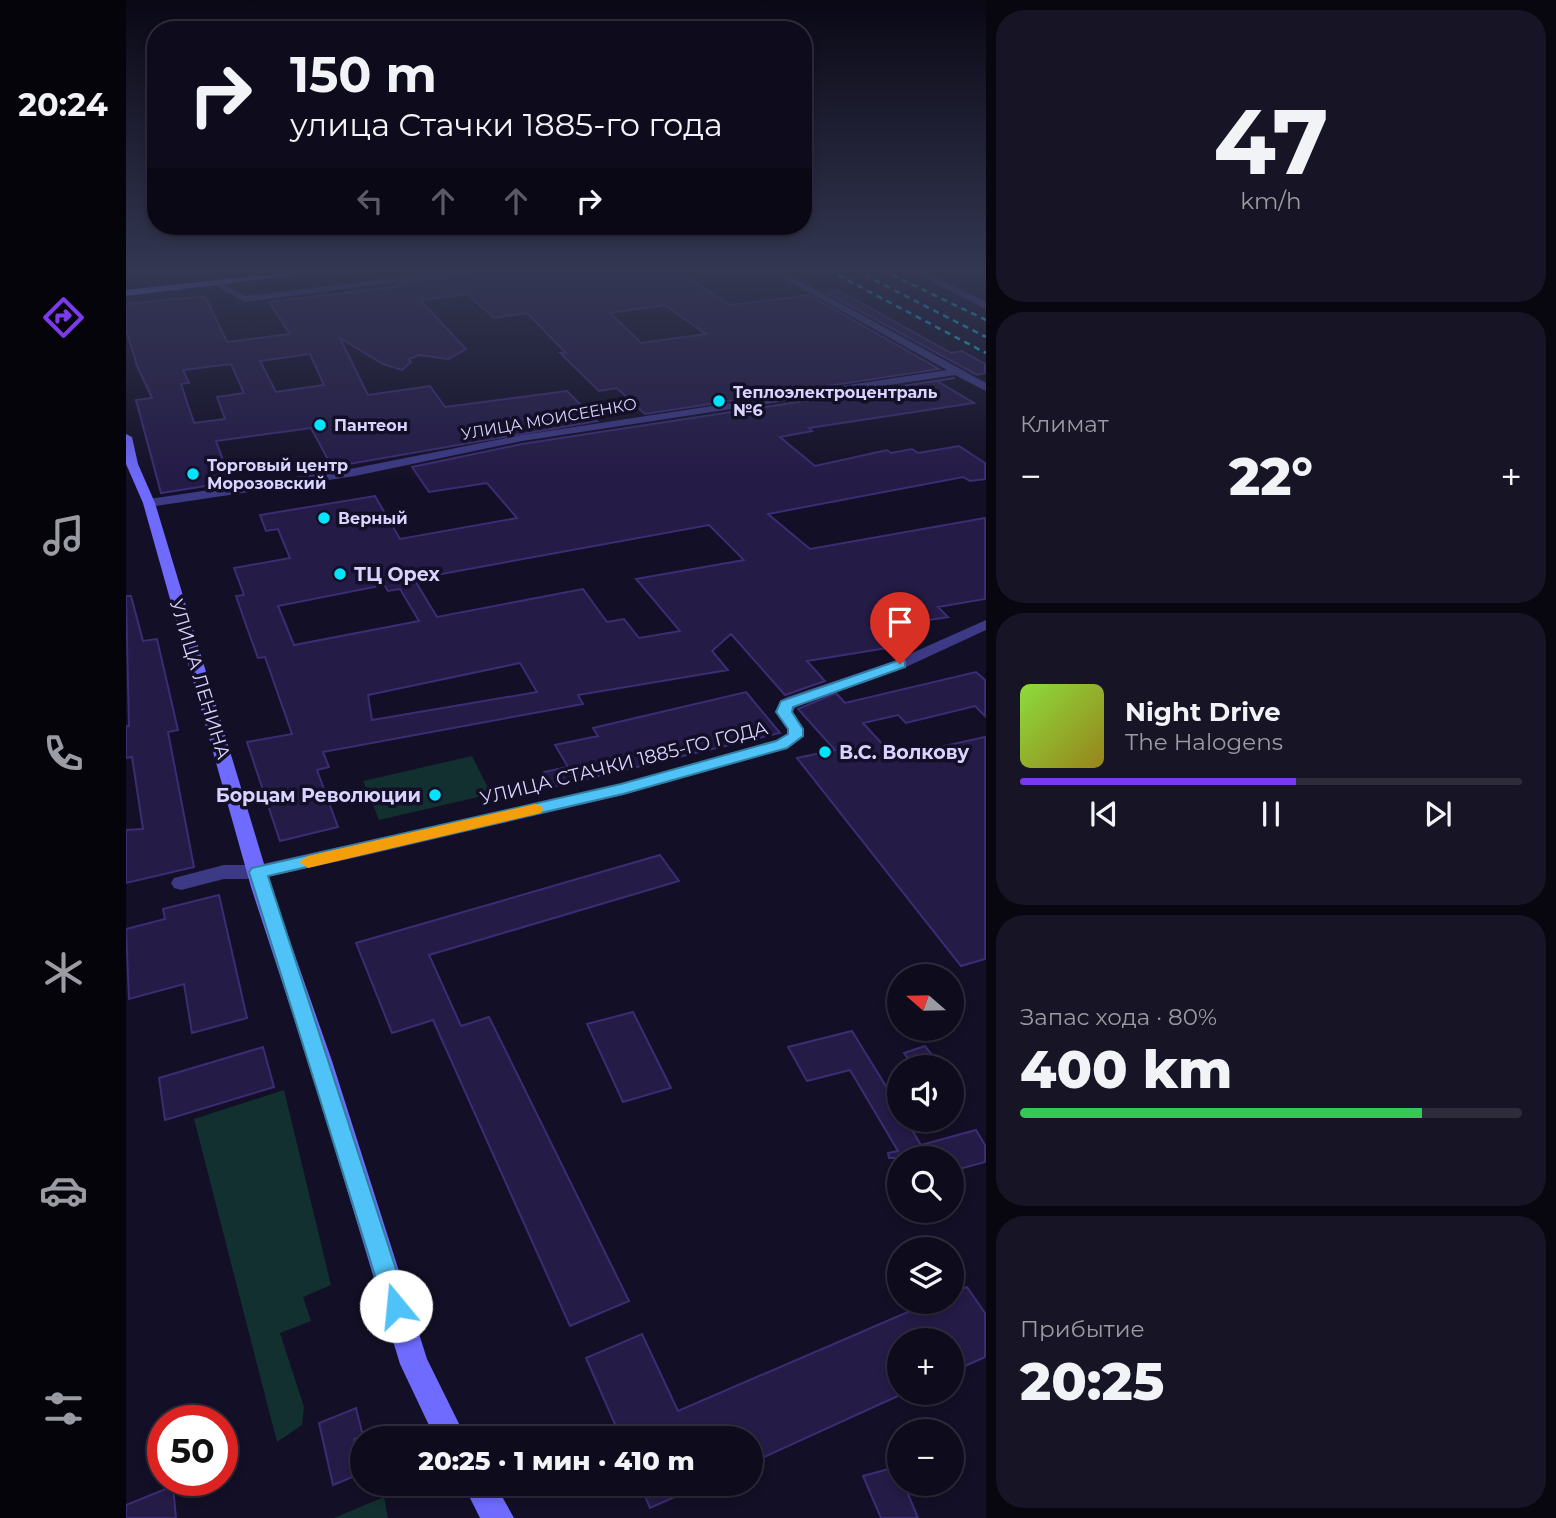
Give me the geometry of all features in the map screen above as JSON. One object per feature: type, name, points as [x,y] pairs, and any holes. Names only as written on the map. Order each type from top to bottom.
[{"type":"main road","name":"УЛИЦА ЛЕНИНА","points":[[126,436],[132,464],[149,503],[258,872],[414,1364],[444,1426]]},
{"type":"main road","points":[[485,1496],[498,1518]]},
{"type":"street","points":[[900,341],[985,388]]},
{"type":"street","name":"УЛИЦА МОИСЕЕНКО","points":[[149,503],[355,472],[522,438],[956,372]]},
{"type":"street","name":"УЛИЦА СТАЧКИ 1885-ГО ГОДА","points":[[258,872],[623,789],[782,744],[795,736],[796,729],[784,712],[786,705],[793,700],[900,664],[985,624]]},
{"type":"street","points":[[181,883],[224,872],[258,872]]},
{"type":"green space","points":[[472,756],[491,794],[379,820],[363,781]]},
{"type":"green space","points":[[284,1090],[331,1285],[303,1297],[311,1321],[280,1333],[304,1407],[302,1425],[277,1442],[194,1119]]},
{"type":"green space","points":[[384,1497],[388,1518],[334,1518]]},
{"type":"building","points":[[130,341],[341,341],[368,395],[430,386],[445,407],[567,391],[597,421],[332,467],[311,428],[216,441],[231,482],[161,493],[136,400],[152,398],[137,366]],"holes":[[[310,354],[324,385],[276,392],[260,361]],[[231,364],[244,393],[217,397],[225,419],[194,423],[181,384],[189,383],[183,370]]]},
{"type":"building","points":[[345,341],[458,341],[466,349],[448,359],[419,355],[409,359],[411,362],[402,370],[383,364]]},
{"type":"building","points":[[554,341],[639,341],[641,343],[890,341],[939,369],[645,414],[617,388],[599,391],[560,353],[566,353]]},
{"type":"building","points":[[915,341],[929,341],[951,353],[962,351],[985,364],[985,373],[977,375]]},
{"type":"building","points":[[955,378],[937,381],[974,403],[809,428],[812,431],[780,437],[815,466],[887,450],[891,453],[912,449],[918,453],[959,446],[985,463],[985,479],[970,481],[963,477],[768,514],[810,549],[985,518],[985,599],[938,607],[948,617],[871,629],[887,648],[807,661],[825,681],[785,695],[731,634],[712,651],[728,670],[578,695],[583,704],[323,752],[329,767],[317,770],[338,827],[280,841],[247,742],[292,734],[265,657],[258,658],[247,628],[236,596],[244,595],[234,568],[290,558],[278,529],[266,531],[260,515],[375,496],[400,539],[517,518],[487,483],[429,492],[412,467],[522,444]],"holes":[[[709,525],[744,560],[636,579],[680,631],[639,638],[624,619],[607,622],[583,589],[437,617],[414,579]],[[384,585],[388,591],[400,589],[419,621],[294,645],[278,606]],[[520,663],[537,692],[372,720],[368,695]]]},
{"type":"building","points":[[126,596],[131,596],[143,641],[157,639],[178,730],[168,732],[194,867],[126,883],[126,830],[143,829],[132,757],[126,758],[126,726],[129,726]]},
{"type":"building","points":[[976,672],[985,680],[985,716],[975,706],[906,723],[898,715],[863,723],[894,757],[985,737],[985,959],[959,964],[797,758],[835,750],[798,709],[836,693],[845,703]]},
{"type":"building","points":[[746,692],[780,733],[552,787],[544,772],[568,767],[555,745],[598,736],[593,728]]},
{"type":"building","points":[[660,855],[679,881],[429,955],[461,1026],[489,1017],[629,1301],[570,1326],[433,1020],[392,1033],[356,943]]},
{"type":"building","points":[[219,895],[247,1018],[192,1033],[184,984],[129,999],[126,929],[165,919],[163,909]]},
{"type":"building","points":[[633,1012],[671,1088],[623,1102],[587,1024]]},
{"type":"building","points":[[852,1031],[887,1088],[887,1132],[913,1132],[921,1145],[976,1130],[985,1145],[985,1162],[964,1168],[964,1146],[895,1146],[850,1070],[807,1081],[788,1047]]},
{"type":"building","points":[[925,1046],[932,1055],[905,1055],[904,1053]]},
{"type":"building","points":[[263,1047],[274,1087],[165,1120],[159,1078]]},
{"type":"building","points":[[967,1287],[985,1313],[985,1357],[964,1367],[964,1328],[887,1328],[887,1401],[763,1458],[763,1426],[616,1426],[586,1358],[642,1334],[678,1411],[903,1314],[964,1314],[964,1288]]},
{"type":"building","points":[[356,1408],[360,1426],[350,1426],[350,1478],[333,1485],[319,1423]]},
{"type":"building","points":[[887,1469],[887,1496],[909,1496],[918,1518],[881,1518],[863,1476]]},
{"type":"building","points":[[148,1496],[174,1496],[176,1518],[126,1518],[126,1505]]},
{"type":"building","points":[[645,1496],[677,1496],[650,1508]]},
{"type":"railway","points":[[963,341],[986,353]]},
{"type":"slow traffic","points":[[308,862],[535,809]]},
{"type":"place","name":"Теплоэлектроцентраль №6","points":[[719,401]]},
{"type":"place","name":"Пантеон","points":[[320,425]]},
{"type":"place","name":"Торговый центр Морозовский","points":[[193,474]]},
{"type":"place","name":"Верный","points":[[324,518]]},
{"type":"place","name":"ТЦ Орех","points":[[340,574]]},
{"type":"place","name":"В.С. Волкову","points":[[825,752]]},
{"type":"place","name":"Борцам Революции","points":[[435,795]]},
{"type":"route","points":[[396,1306],[258,872],[623,789],[782,744],[795,736],[796,729],[784,712],[786,705],[793,700],[900,664]]}]
